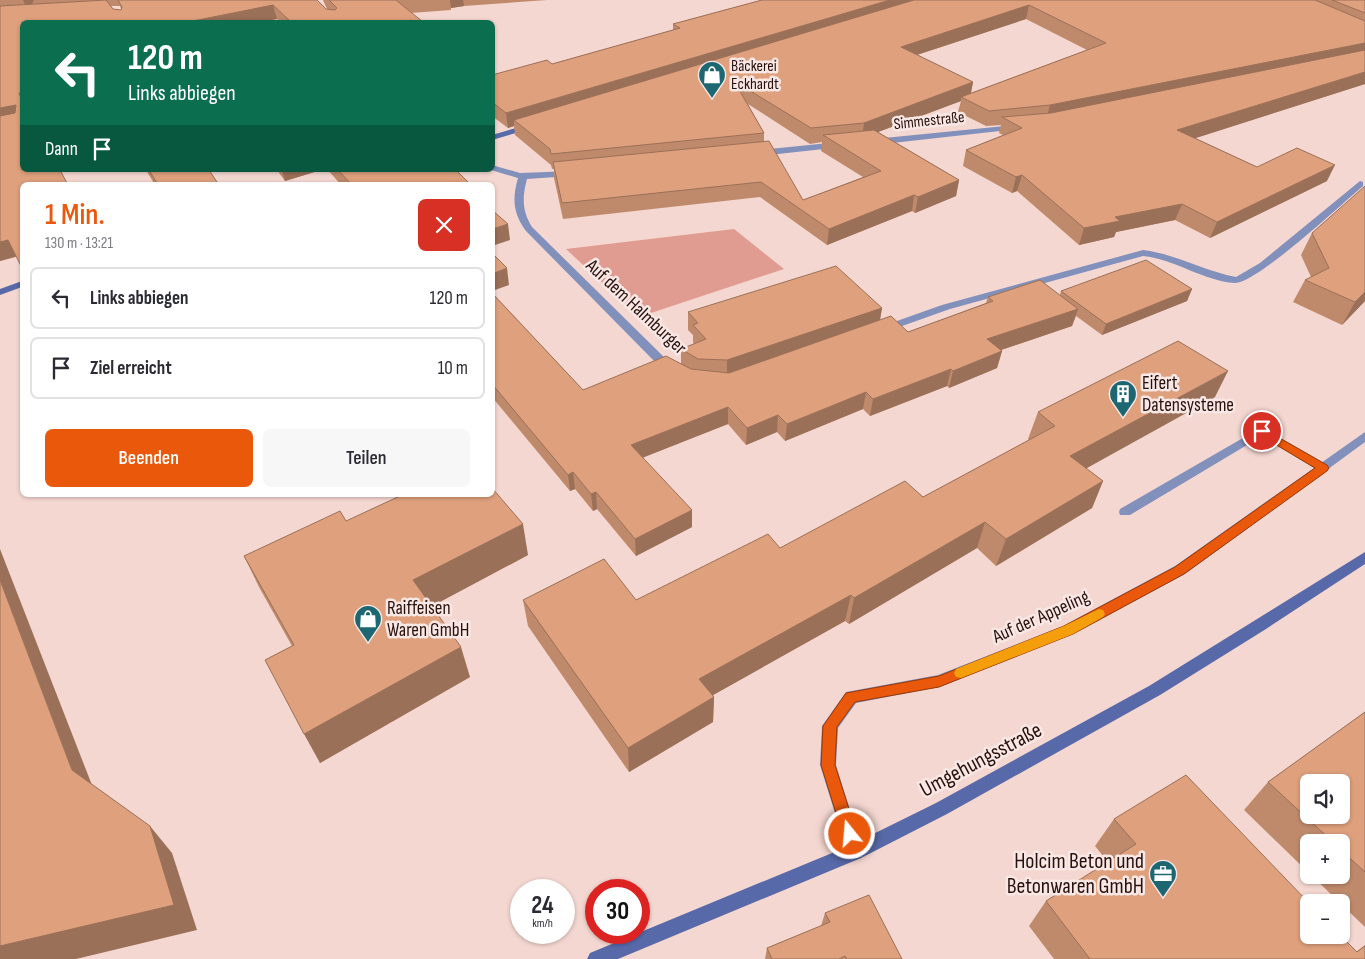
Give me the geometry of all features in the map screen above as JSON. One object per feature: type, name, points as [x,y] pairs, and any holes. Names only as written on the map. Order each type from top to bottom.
[{"type":"main road","points":[[495,137],[542,122]]},
{"type":"main road","points":[[0,292],[20,285]]},
{"type":"main road","name":"Umgehungsstraße","points":[[596,959],[855,852],[891,835],[1032,760],[1169,683],[1365,556]]},
{"type":"street","name":"Simmestraße","points":[[868,142],[1026,126]]},
{"type":"street","points":[[750,154],[849,144]]},
{"type":"street","points":[[495,168],[523,177],[582,171]]},
{"type":"street","name":"Auf dem Halmburger","points":[[523,177],[518,203],[520,216],[529,229],[663,363],[679,372]]},
{"type":"street","points":[[874,333],[946,307],[1143,253],[1160,255],[1213,275],[1237,280],[1264,265],[1360,184]]},
{"type":"street","points":[[1125,512],[1262,431],[1323,468]]},
{"type":"street","name":"Auf der Appeling","points":[[855,852],[828,765],[830,726],[851,697],[939,681],[1068,630],[1180,570],[1365,436]]},
{"type":"shaded area","points":[[734,229],[784,269],[639,317],[566,249]]},
{"type":"building","points":[[106,0],[113,9],[121,10],[122,7],[118,0],[317,0],[326,9],[335,10],[337,8],[329,0],[396,0],[421,20],[289,20],[273,5],[198,20],[20,20],[20,172],[61,172],[66,182],[20,182],[20,264],[8,240],[0,242],[0,116],[15,113],[16,105],[0,108],[0,6]]},
{"type":"building","points":[[762,0],[890,0],[506,113],[495,104],[495,74],[547,60],[552,64],[680,28],[673,24]]},
{"type":"building","points":[[914,0],[1315,0],[1365,21],[1365,43],[1050,105],[989,111],[961,97],[1106,43],[1029,5],[901,47],[973,82],[864,123],[811,128],[734,81],[764,133],[551,154],[550,149],[514,120]]},
{"type":"building","points":[[1332,0],[1365,0],[1365,13]]},
{"type":"building","points":[[1365,50],[1365,72],[1177,130],[1257,167],[1297,148],[1335,165],[1217,222],[1182,204],[1115,217],[1120,221],[1084,228],[1022,175],[1016,177],[966,150],[1022,128],[1002,117],[1051,113]]},
{"type":"building","points":[[874,130],[959,180],[918,197],[914,195],[829,229],[761,182],[562,203],[553,162],[769,141],[803,200],[881,171],[823,135]]},
{"type":"building","points":[[150,172],[210,172],[217,182],[156,182]]},
{"type":"building","points":[[340,172],[458,172],[468,182],[349,182]]},
{"type":"building","points":[[1365,186],[1365,292],[1355,302],[1305,280],[1329,268],[1312,233]]},
{"type":"building","points":[[495,213],[508,224],[495,228]]},
{"type":"building","points":[[495,256],[507,268],[495,273]]},
{"type":"building","points":[[1146,260],[1192,289],[1106,324],[1061,291]]},
{"type":"building","points":[[836,266],[882,308],[727,360],[698,359],[681,349],[706,339],[693,325],[698,323],[688,312]]},
{"type":"building","points":[[1040,280],[1078,309],[987,339],[1002,351],[953,371],[951,369],[873,399],[866,392],[787,424],[778,415],[747,428],[728,407],[631,445],[692,510],[635,539],[596,492],[591,494],[573,472],[568,475],[495,388],[495,296],[583,390],[666,356],[691,369],[729,373],[891,316],[908,332],[993,301],[988,297]]},
{"type":"building","points":[[1178,341],[1228,371],[1070,456],[1103,481],[1006,539],[985,522],[854,598],[851,595],[699,679],[714,697],[628,748],[523,600],[604,559],[636,600],[768,534],[780,548],[905,481],[923,497],[1055,426],[1038,412]]},
{"type":"building","name":"Raiffeisen Waren GmbH","points":[[495,491],[523,524],[413,580],[461,647],[304,734],[265,660],[294,645],[244,556],[340,511],[346,521],[398,497],[495,497]]},
{"type":"building","points":[[0,580],[72,770],[150,826],[174,905],[0,946]]},
{"type":"building","points":[[1365,712],[1365,872],[1350,858],[1350,834],[1324,834],[1314,824],[1350,824],[1350,774],[1300,774],[1300,812],[1268,782]]},
{"type":"building","name":"Holcim Beton und Betonwaren GmbH","points":[[1186,775],[1300,894],[1300,944],[1349,944],[1357,952],[1365,946],[1365,959],[1090,959],[1046,901],[1136,844],[1114,819]]},
{"type":"building","points":[[869,895],[902,959],[847,959],[845,956],[839,959],[772,959],[767,948],[830,922],[825,913]]},
{"type":"slow traffic","points":[[961,673],[1068,630],[1099,614]]},
{"type":"place","name":"Bäckerei Eckhardt","points":[[712,99]]},
{"type":"place","name":"Eifert Datensysteme","points":[[1123,418]]},
{"type":"place","name":"Raiffeisen Waren GmbH","points":[[368,643]]},
{"type":"place","name":"Holcim Beton und Betonwaren GmbH","points":[[1163,898]]},
{"type":"route","points":[[850,834],[828,765],[830,726],[851,697],[939,681],[1068,630],[1180,570],[1323,468],[1262,431]]}]
